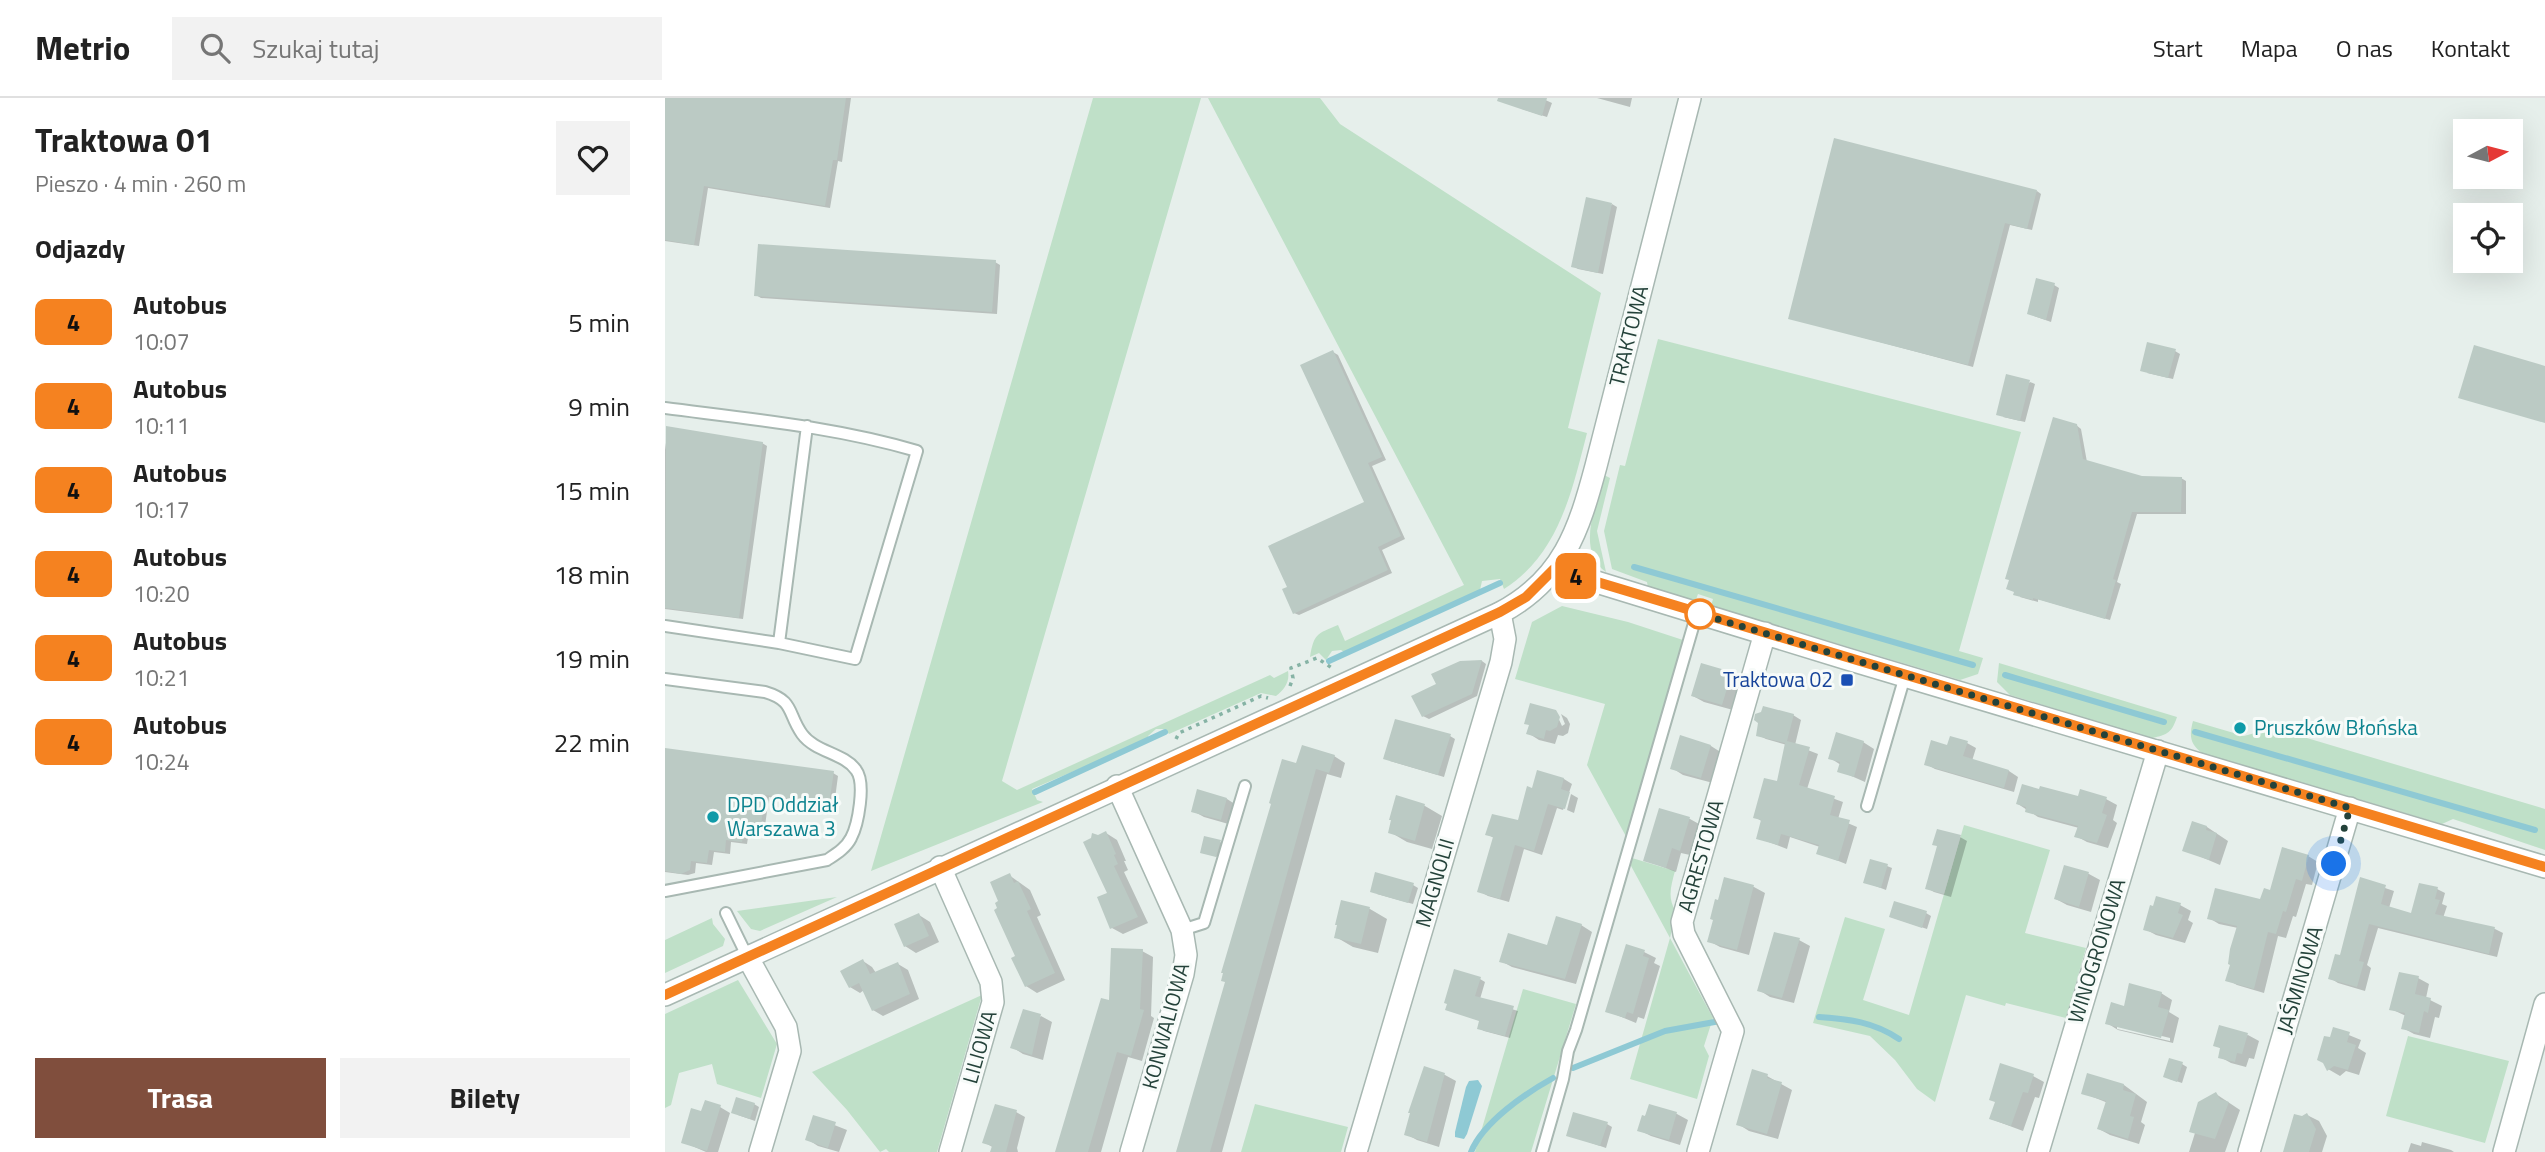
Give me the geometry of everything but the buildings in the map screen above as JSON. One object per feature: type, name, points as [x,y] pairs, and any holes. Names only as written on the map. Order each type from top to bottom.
[{"type":"street","name":"TRAKTOWA","points":[[665,995],[1500,612],[1526,597],[1554,569],[1573,539],[1587,501],[1690,98]]},
{"type":"street","points":[[1554,569],[2545,867]]},
{"type":"street","name":"MAGNOLII","points":[[1356,1152],[1501,662],[1505,639],[1500,612]]},
{"type":"street","name":"AGRESTOWA","points":[[1698,1152],[1734,1031],[1684,934],[1682,922],[1765,633]]},
{"type":"street","name":"WINOGRONOWA","points":[[2038,1152],[2158,751]]},
{"type":"street","name":"KONWALIOWA","points":[[1117,786],[1182,930],[1186,955],[1183,974],[1131,1152]]},
{"type":"street","name":"JAŚMINOWA","points":[[2249,1152],[2350,808]]},
{"type":"street","name":"LILIOWA","points":[[940,867],[991,982],[993,1002],[950,1152]]},
{"type":"street","points":[[747,956],[786,1027],[790,1051],[760,1152]]},
{"type":"street","points":[[2504,1152],[2545,1004]]},
{"type":"lane","points":[[665,408],[807,426],[870,438],[917,451],[855,659],[779,643],[665,626]]},
{"type":"lane","points":[[779,643],[807,426]]},
{"type":"lane","points":[[1542,1152],[1568,1051],[1697,613]]},
{"type":"lane","points":[[1867,806],[1905,676]]},
{"type":"lane","points":[[665,679],[779,696],[789,705],[802,734],[857,770],[861,780],[856,823],[851,839],[827,860],[665,891]]},
{"type":"lane","points":[[1182,930],[1204,923],[1245,786]]},
{"type":"lane","points":[[726,913],[747,956]]},
{"type":"path","points":[[1292,668],[1314,659]]},
{"type":"green space","points":[[1093,98],[1201,98],[1002,781],[1017,790],[1270,675],[1274,678],[1288,671],[1287,682],[1276,696],[1261,693],[1169,734],[1165,729],[1156,729],[1148,736],[1149,739],[1032,789],[1037,800],[1043,802],[871,871]]},
{"type":"green space","points":[[1208,98],[1320,98],[1340,124],[1601,293],[1568,428],[1587,433],[1561,520],[1538,558],[1523,575],[1504,589],[1500,579],[1482,581],[1480,590],[1344,652],[1332,651],[1326,660],[1319,653],[1310,657],[1313,643],[1321,633],[1338,625],[1345,641],[1464,585]]},
{"type":"green space","points":[[1658,339],[2021,432],[1959,651],[1983,658],[1978,674],[1960,680],[1711,606],[1713,599],[1698,594],[1695,602],[1648,588],[1647,582],[1612,569],[1604,531],[1620,465],[1625,466]]},
{"type":"green space","points":[[1604,475],[1610,478],[1597,531],[1606,572],[1597,563],[1590,539],[1593,513]]},
{"type":"green space","points":[[1562,606],[1628,622],[1683,640],[1628,840],[1587,765],[1605,704],[1515,679],[1532,622]]},
{"type":"green space","points":[[1999,663],[2177,717],[2169,732],[2152,738],[2010,695],[1997,682]]},
{"type":"green space","points":[[2193,721],[2244,736],[2273,728],[2545,809],[2545,850],[2453,819],[2442,824],[2202,753],[2191,739]]},
{"type":"green space","points":[[1964,825],[2050,850],[2025,933],[2086,948],[2066,1018],[1966,995],[1935,1102],[1917,1089],[1895,1060],[1870,1036],[1813,1023],[1845,917],[1885,929],[1863,1000],[1909,1015]]},
{"type":"green space","points":[[1632,858],[1675,871],[1671,897],[1676,912],[1670,938],[1630,864]]},
{"type":"green space","points":[[837,897],[760,931],[751,929],[737,911]]},
{"type":"green space","points":[[712,918],[713,924],[725,939],[723,946],[665,973],[665,940]]},
{"type":"green space","points":[[1670,938],[1713,1018],[1704,1046],[1709,1056],[1697,1099],[1630,1079]]},
{"type":"green space","points":[[738,980],[777,1044],[761,1098],[717,1084],[712,1064],[679,1073],[671,1105],[665,1108],[665,1014]]},
{"type":"green space","points":[[1523,989],[1576,1004],[1531,1152],[1475,1152]]},
{"type":"green space","points":[[982,995],[937,1152],[889,1152],[886,1149],[880,1152],[812,1072]]},
{"type":"green space","points":[[2408,1036],[2509,1061],[2485,1143],[2386,1116]]},
{"type":"green space","points":[[1255,1104],[1348,1127],[1341,1152],[1241,1152]]},
{"type":"water","points":[[1478,1080],[1482,1086],[1467,1134],[1464,1139],[1455,1137],[1466,1087],[1469,1081]]},
{"type":"waterway","points":[[1634,567],[1973,665]]},
{"type":"waterway","points":[[1329,661],[1500,583]]},
{"type":"waterway","points":[[2005,675],[2164,722]]},
{"type":"waterway","points":[[1035,792],[1165,732]]},
{"type":"waterway","points":[[2195,732],[2535,830]]},
{"type":"waterway","points":[[1819,1017],[1861,1022],[1899,1039]]},
{"type":"waterway","points":[[1573,1068],[1665,1031],[1720,1021]]},
{"type":"waterway","points":[[1471,1152],[1495,1119],[1518,1100],[1553,1078]]},
{"type":"bus line","name":"4","points":[[665,995],[1514,606],[1537,588],[1554,569],[2545,867]]},
{"type":"place","name":"Traktowa 02","points":[[1847,680]]},
{"type":"place","name":"Pruszków Błońska","points":[[2240,728]]},
{"type":"place","name":"DPD Oddział Warszawa 3","points":[[713,817]]},
{"type":"route","points":[[1700,614],[1697,613],[2350,808],[2334,864]]}]
